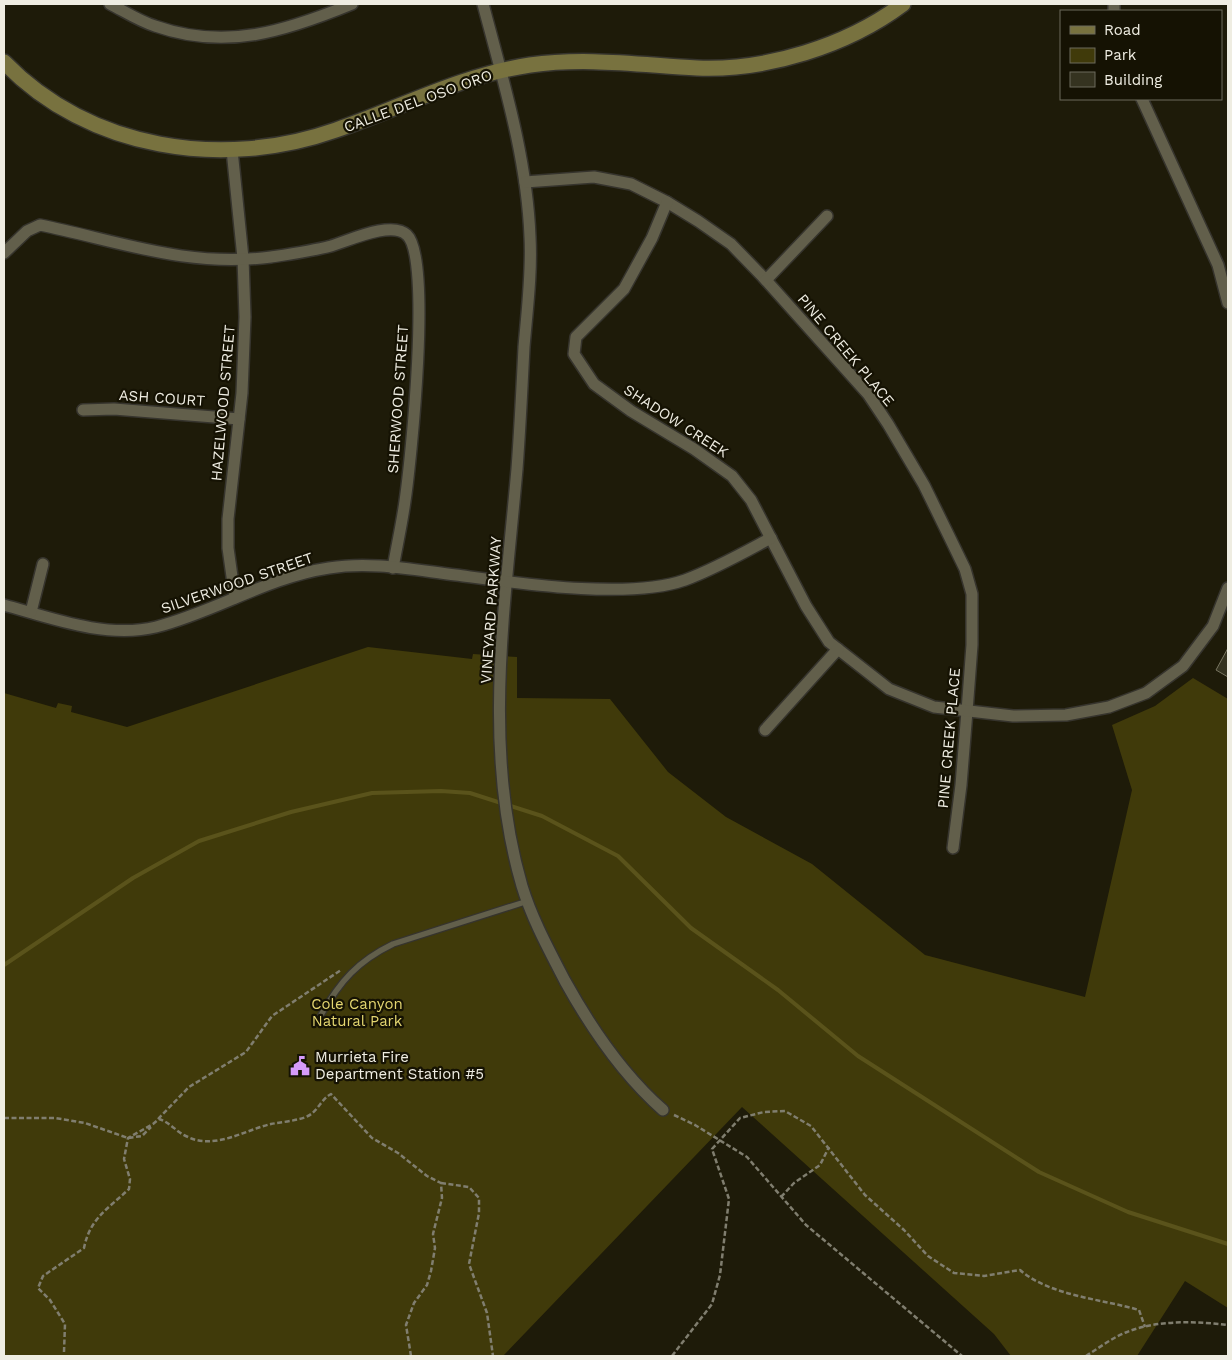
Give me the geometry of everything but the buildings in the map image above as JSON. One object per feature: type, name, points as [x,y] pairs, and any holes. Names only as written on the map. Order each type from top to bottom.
[{"type":"main road","name":"CALLE DEL OSO ORO","points":[[4,62],[47,98],[71,114],[102,128],[134,140],[166,146],[232,150],[268,147],[334,131],[441,89],[528,65],[599,61],[698,68],[756,64],[832,42],[888,15],[903,4]]},
{"type":"street","points":[[110,4],[154,26],[197,36],[217,38],[266,34],[352,4]]},
{"type":"street","name":"VINEYARD PARKWAY","points":[[483,4],[501,71],[525,182],[531,239],[517,468],[500,650],[503,778],[512,846],[528,901],[546,945],[575,998],[613,1055],[646,1095],[663,1110]]},
{"type":"street","points":[[1142,100],[1218,265],[1228,303]]},
{"type":"street","name":"HAZELWOOD STREET","points":[[232,150],[243,258],[245,317],[242,393],[228,529],[228,548],[235,598]]},
{"type":"street","name":"PINE CREEK PLACE","points":[[525,182],[594,177],[631,184],[667,202],[731,244],[766,280],[868,394],[878,409],[924,485],[965,569],[972,594],[972,645],[961,785],[953,848]]},
{"type":"street","name":"SHADOW CREEK","points":[[667,202],[652,238],[624,289],[576,337],[574,354],[594,384],[631,411],[694,449],[732,476],[750,500],[806,606],[829,642],[889,689],[934,707],[1012,716],[1066,715],[1109,707],[1146,693],[1183,666],[1225,608],[1228,588]]},
{"type":"street","points":[[766,280],[827,216]]},
{"type":"street","points":[[4,252],[27,231],[40,225],[170,255],[243,258]]},
{"type":"street","name":"SHERWOOD STREET","points":[[243,258],[270,257],[330,246],[367,234],[391,230],[406,233],[413,243],[417,262],[419,311],[410,466],[392,568]]},
{"type":"street","name":"ASH COURT","points":[[83,410],[114,409],[239,419]]},
{"type":"street","name":"SILVERWOOD STREET","points":[[4,604],[63,621],[112,630],[138,629],[164,624],[289,578],[328,568],[361,565],[505,582],[608,588],[649,587],[684,580],[771,538]]},
{"type":"street","points":[[31,612],[43,564]]},
{"type":"street","points":[[765,730],[838,649]]},
{"type":"lane","points":[[321,1015],[335,990],[356,967],[374,953],[393,944],[528,901]]},
{"type":"path","points":[[4,1118],[55,1118],[85,1123],[128,1138],[142,1136],[189,1087],[246,1052],[272,1016],[347,966]]},
{"type":"path","points":[[159,1119],[189,1138],[211,1141],[226,1139],[269,1125],[306,1117],[318,1109],[326,1096],[331,1094],[372,1138],[398,1153],[428,1176],[441,1183],[469,1187],[480,1198],[480,1213],[469,1264],[488,1313],[493,1356]]},
{"type":"path","points":[[663,1110],[695,1125],[746,1157],[806,1225],[962,1356]]},
{"type":"path","points":[[672,1356],[712,1304],[720,1275],[729,1199],[712,1149],[718,1139],[740,1118],[764,1112],[785,1111],[811,1126],[865,1195],[904,1230],[928,1256],[954,1272],[984,1276],[1020,1270],[1033,1282],[1139,1310],[1145,1327]]},
{"type":"path","points":[[64,1352],[65,1324],[50,1300],[38,1288],[43,1276],[84,1248],[87,1234],[96,1218],[129,1189],[130,1179],[124,1159],[128,1138]]},
{"type":"path","points":[[782,1197],[794,1184],[820,1165],[829,1147]]},
{"type":"path","points":[[411,1356],[406,1325],[414,1304],[427,1285],[431,1271],[435,1248],[433,1234],[442,1198],[441,1183]]},
{"type":"path","points":[[1086,1356],[1125,1333],[1145,1327],[1169,1323],[1228,1324]]},
{"type":"green space","name":"Cole Canyon Natural Park","points":[[368,647],[472,659],[473,654],[517,657],[517,698],[610,699],[668,772],[726,817],[812,864],[925,955],[1085,997],[1132,790],[1112,725],[1155,706],[1193,678],[1228,699],[1228,1308],[1185,1281],[1137,1356],[1011,1356],[994,1334],[742,1107],[503,1356],[4,1356],[4,693],[56,708],[58,703],[72,706],[71,712],[127,727]]},
{"type":"waterway","points":[[4,965],[133,878],[199,841],[291,812],[372,793],[441,791],[470,793],[542,816],[618,856],[691,928],[778,990],[858,1056],[1039,1172],[1128,1212],[1228,1244]]},
{"type":"place","name":"Murrieta Fire Department Station #5","points":[[300,1066]]}]
